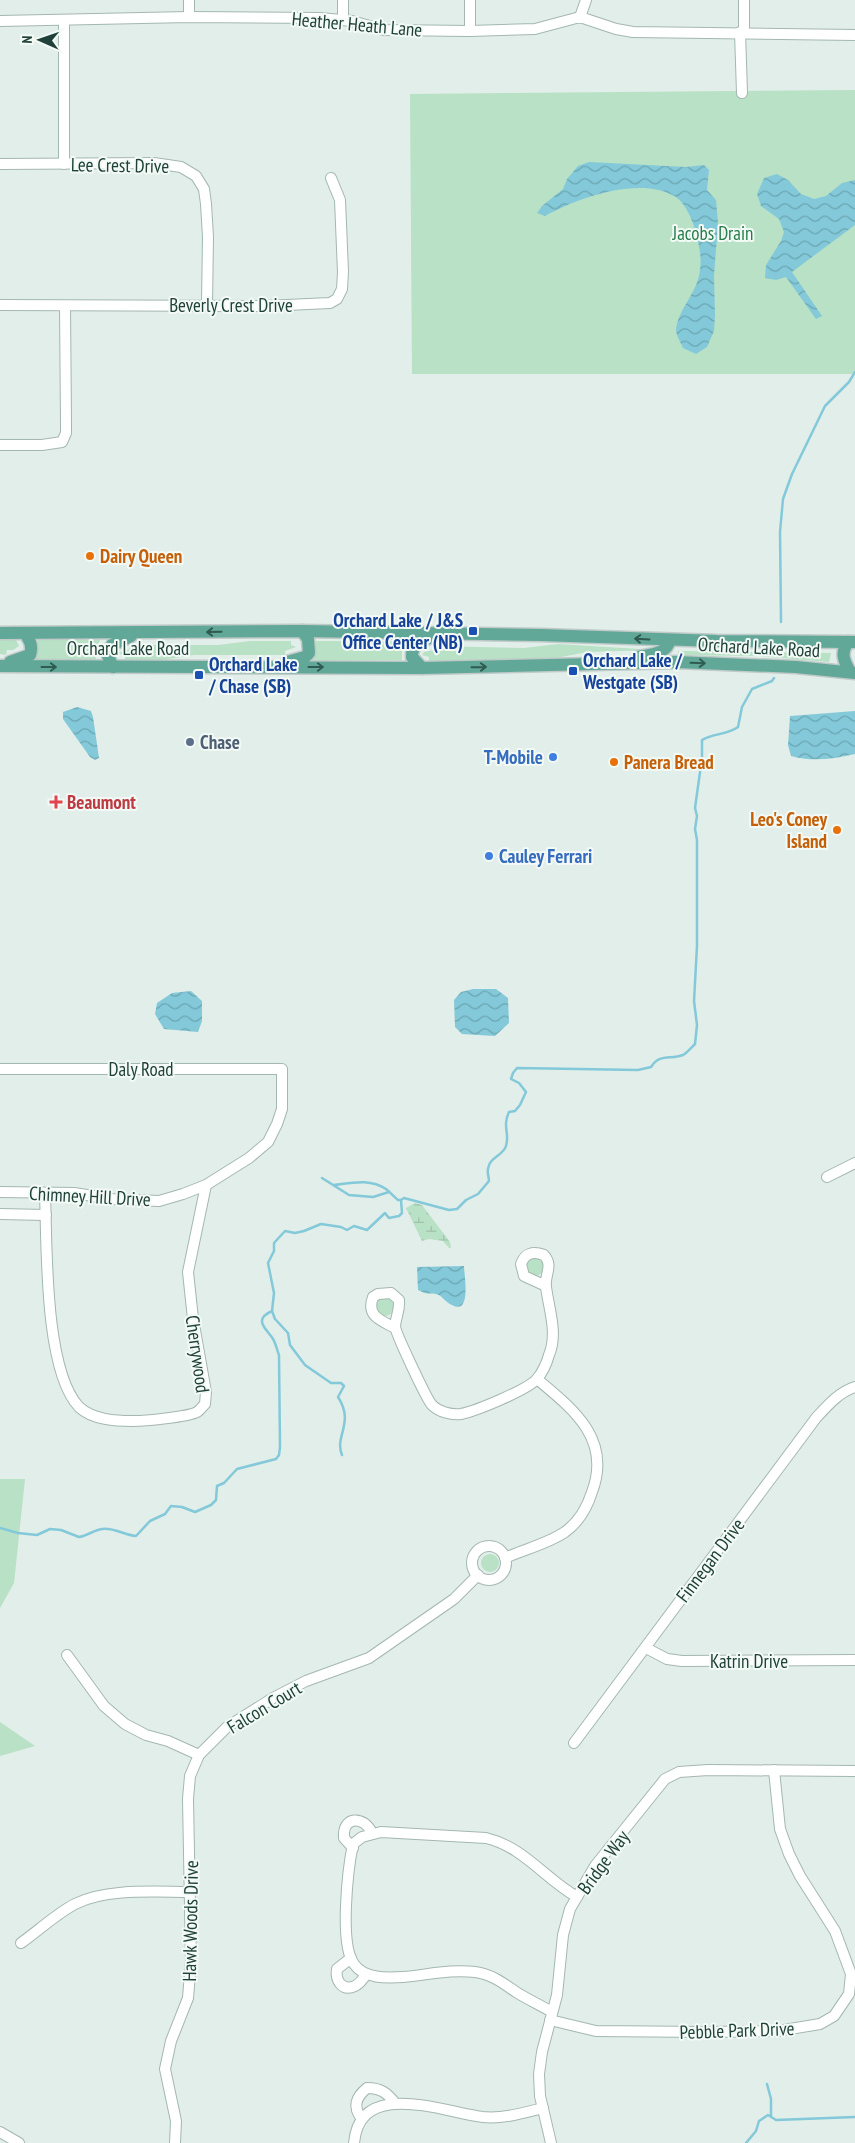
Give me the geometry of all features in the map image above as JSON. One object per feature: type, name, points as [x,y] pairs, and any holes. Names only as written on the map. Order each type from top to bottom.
[{"type":"main road","name":"Orchard Lake Road","points":[[0,634],[302,631],[541,634],[670,640],[852,642]]},
{"type":"main road","points":[[258,667],[305,657],[309,653],[309,646],[302,631]]},
{"type":"main road","points":[[113,667],[108,656],[112,645],[141,633]]},
{"type":"main road","points":[[0,665],[20,660],[30,655],[32,649],[25,634]]},
{"type":"main road","points":[[422,668],[412,658],[413,648],[416,644],[440,634]]},
{"type":"main road","points":[[614,664],[661,652],[668,648],[670,640]]},
{"type":"main road","points":[[852,642],[845,647],[843,660],[852,673]]},
{"type":"main road","name":"Orchard Lake Road","points":[[0,665],[422,668],[677,662],[796,667],[852,673]]},
{"type":"street","points":[[189,0],[189,17]]},
{"type":"street","points":[[343,0],[343,20]]},
{"type":"street","points":[[470,0],[470,31]]},
{"type":"street","points":[[586,0],[580,17],[616,29],[633,32],[855,34]]},
{"type":"street","points":[[742,94],[744,0]]},
{"type":"street","name":"Heather Heath Lane","points":[[0,21],[189,17],[320,18],[343,20],[384,30],[470,31],[535,29],[580,17]]},
{"type":"street","points":[[64,20],[64,164]]},
{"type":"street","name":"Lee Crest Drive","points":[[0,164],[154,163],[181,167],[196,176],[204,189],[206,204],[208,237],[207,304]]},
{"type":"street","name":"Beverly Crest Drive","points":[[0,305],[314,305],[330,303],[337,299],[342,289],[343,272],[340,200],[331,178]]},
{"type":"street","points":[[0,444],[42,445],[62,442],[66,433],[65,306]]},
{"type":"street","name":"Daly Road","points":[[0,1069],[282,1069]]},
{"type":"street","name":"Chimney Hill Drive","points":[[0,1192],[74,1194],[119,1200],[159,1201],[206,1185],[248,1158],[268,1142],[282,1109],[282,1069]]},
{"type":"street","points":[[827,1177],[855,1163]]},
{"type":"street","name":"Cherrywood","points":[[45,1193],[48,1284],[61,1376],[69,1394],[81,1408],[96,1416],[115,1421],[138,1421],[196,1412],[205,1404],[206,1392],[193,1319],[188,1272],[206,1185]]},
{"type":"street","points":[[0,1214],[46,1215]]},
{"type":"street","points":[[395,1328],[424,1393],[432,1405],[439,1410],[460,1414],[471,1411],[527,1386],[537,1378],[550,1354],[552,1343],[553,1328],[546,1286]]},
{"type":"street","points":[[505,1558],[545,1543],[573,1526],[588,1504],[596,1482],[597,1453],[582,1419],[537,1378]]},
{"type":"street","name":"Finnegan Drive","points":[[574,1743],[816,1418],[830,1403],[849,1389],[855,1387]]},
{"type":"street","points":[[493,1546],[505,1558],[505,1568],[498,1577],[488,1580],[478,1575],[472,1566],[474,1555],[482,1547],[493,1546]]},
{"type":"street","name":"Falcon Court","points":[[199,1755],[227,1727],[273,1698],[306,1681],[369,1658],[385,1648],[454,1599],[478,1575]]},
{"type":"street","name":"Katrin Drive","points":[[646,1648],[667,1659],[682,1661],[855,1660]]},
{"type":"street","points":[[67,1655],[104,1706],[125,1724],[146,1735],[168,1741],[199,1755]]},
{"type":"street","name":"Hawk Woods Drive","points":[[175,2143],[176,2121],[165,2069],[171,2041],[188,1998],[192,1952],[189,1787],[190,1776],[199,1755]]},
{"type":"street","name":"Pebble Park Drive","points":[[367,1974],[380,1977],[403,1977],[456,1971],[476,1972],[490,1976],[551,2016],[596,2031],[778,2031],[820,2024],[834,2016],[849,1994],[850,1974],[835,1931],[800,1876],[789,1854],[780,1829],[774,1770]]},
{"type":"street","name":"Bridge Way","points":[[551,2143],[543,2108],[539,2074],[542,2052],[557,1995],[563,1935],[570,1909],[595,1866],[666,1779],[679,1772],[855,1770]]},
{"type":"street","points":[[352,1848],[344,1838],[344,1828],[348,1824],[355,1820],[362,1821],[369,1826],[372,1833]]},
{"type":"street","points":[[351,1958],[337,1969],[336,1979],[344,1987],[353,1987],[367,1974],[354,1964],[351,1958],[346,1916],[352,1848],[362,1837],[372,1833],[476,1837],[500,1841],[514,1848],[577,1897]]},
{"type":"street","points":[[21,1943],[75,1904],[112,1895],[137,1892],[190,1892]]},
{"type":"street","points":[[362,2119],[356,2110],[356,2104],[358,2097],[367,2088],[380,2089],[388,2094],[395,2104]]},
{"type":"street","points":[[354,2143],[355,2135],[362,2119],[366,2114],[384,2105],[419,2105],[483,2117],[503,2117],[543,2108]]},
{"type":"street","points":[[0,2132],[19,2143]]},
{"type":"green space","name":"Jacobs Drain","points":[[855,90],[855,374],[412,374],[410,94]]},
{"type":"green space","points":[[0,640],[16,640],[19,646],[13,650],[7,650],[6,655],[0,654]]},
{"type":"green space","points":[[38,640],[100,640],[95,653],[96,659],[35,659]]},
{"type":"green space","points":[[250,641],[291,641],[291,645],[296,647],[285,651],[285,655],[194,655],[162,660],[125,660],[125,656],[118,653],[129,649],[130,645],[219,645]]},
{"type":"green space","points":[[316,641],[405,641],[402,660],[312,660],[316,651]]},
{"type":"green space","points":[[558,644],[655,650],[587,652],[556,658],[429,661],[429,657],[422,655],[424,652],[434,650],[434,646],[524,648]]},
{"type":"green space","points":[[678,651],[831,653],[829,662],[760,656],[678,655]]},
{"type":"green space","points":[[415,1203],[422,1205],[450,1242],[451,1248],[443,1241],[429,1239],[422,1241],[406,1208]]},
{"type":"green space","points":[[535,1258],[541,1261],[544,1267],[541,1273],[535,1276],[529,1273],[526,1267],[529,1261]]},
{"type":"green space","points":[[385,1298],[391,1301],[394,1307],[391,1313],[385,1316],[379,1313],[376,1307],[379,1301]]},
{"type":"green space","points":[[0,1479],[25,1479],[14,1583],[0,1608]]},
{"type":"green space","points":[[490,1554],[498,1559],[499,1563],[494,1571],[490,1572],[482,1567],[481,1563],[486,1555]]},
{"type":"green space","points":[[0,1722],[35,1746],[0,1756]]},
{"type":"water","points":[[589,162],[686,167],[704,165],[709,170],[707,190],[716,200],[718,223],[714,276],[714,331],[707,347],[696,354],[683,348],[676,330],[680,315],[696,286],[701,265],[695,228],[689,213],[680,200],[661,191],[645,188],[627,189],[591,196],[545,216],[537,213],[542,206],[563,189],[567,179],[578,166]]},
{"type":"water","points":[[777,174],[788,180],[801,194],[814,199],[826,196],[842,183],[855,180],[855,225],[792,272],[822,316],[816,319],[786,277],[776,280],[765,278],[766,265],[781,241],[784,232],[779,219],[761,206],[757,194],[764,178]]},
{"type":"water","points":[[77,707],[91,711],[99,758],[95,760],[90,757],[63,719],[63,712]]},
{"type":"water","points":[[855,711],[855,754],[823,759],[791,756],[788,745],[790,716]]},
{"type":"water","points":[[473,989],[496,989],[508,998],[509,1023],[495,1036],[462,1034],[455,1027],[454,1000],[461,992]]},
{"type":"water","points":[[191,991],[202,1001],[202,1021],[198,1032],[164,1029],[155,1014],[157,1003],[172,993]]},
{"type":"water","points":[[464,1266],[466,1293],[462,1305],[458,1307],[450,1304],[438,1295],[418,1290],[417,1267]]},
{"type":"waterway","points":[[781,622],[780,532],[783,499],[792,474],[825,406],[849,382],[855,372]]},
{"type":"waterway","points":[[342,1455],[340,1442],[345,1414],[338,1397],[344,1386],[341,1383],[331,1383],[305,1365],[290,1345],[288,1333],[275,1319],[272,1311],[274,1293],[268,1263],[274,1251],[274,1243],[285,1231],[295,1233],[321,1224],[341,1227],[347,1230],[354,1226],[367,1230],[385,1213],[389,1218],[399,1216],[402,1213],[401,1200],[404,1198],[449,1210],[457,1209],[466,1200],[478,1194],[489,1181],[489,1165],[506,1146],[506,1122],[509,1112],[515,1111],[526,1092],[519,1083],[511,1079],[517,1068],[638,1070],[651,1067],[662,1058],[683,1055],[695,1044],[697,1025],[694,1001],[697,946],[697,840],[695,829],[697,816],[695,808],[702,758],[702,740],[738,727],[742,707],[752,689],[772,681],[774,678]]},
{"type":"waterway","points":[[322,1178],[349,1195],[373,1197],[389,1192]]},
{"type":"waterway","points":[[334,1185],[360,1182],[374,1183],[386,1189],[398,1200],[401,1200]]},
{"type":"waterway","points":[[0,1528],[18,1533],[37,1535],[50,1529],[61,1530],[79,1537],[106,1529],[136,1536],[150,1521],[165,1514],[171,1506],[182,1507],[195,1512],[211,1505],[216,1500],[217,1486],[224,1483],[237,1469],[276,1459],[279,1455],[280,1447],[279,1355],[274,1341],[262,1321],[266,1314],[272,1311]]},
{"type":"waterway","points":[[767,2084],[771,2099],[771,2116]]},
{"type":"waterway","points":[[746,2143],[756,2131],[759,2121],[768,2115],[776,2120],[855,2117]]},
{"type":"place","name":"Dairy Queen","points":[[90,556]]},
{"type":"place","name":"Orchard Lake / J&S Office Center (NB)","points":[[473,631]]},
{"type":"place","name":"Orchard Lake / Westgate (SB)","points":[[573,671]]},
{"type":"place","name":"Orchard Lake / Chase (SB)","points":[[199,675]]},
{"type":"place","name":"Chase","points":[[190,742]]},
{"type":"place","name":"T-Mobile","points":[[553,757]]},
{"type":"place","name":"Panera Bread","points":[[614,762]]},
{"type":"place","name":"Beaumont","points":[[56,802]]},
{"type":"place","name":"Leo's Coney Island","points":[[837,830]]},
{"type":"place","name":"Cauley Ferrari","points":[[489,856]]}]
